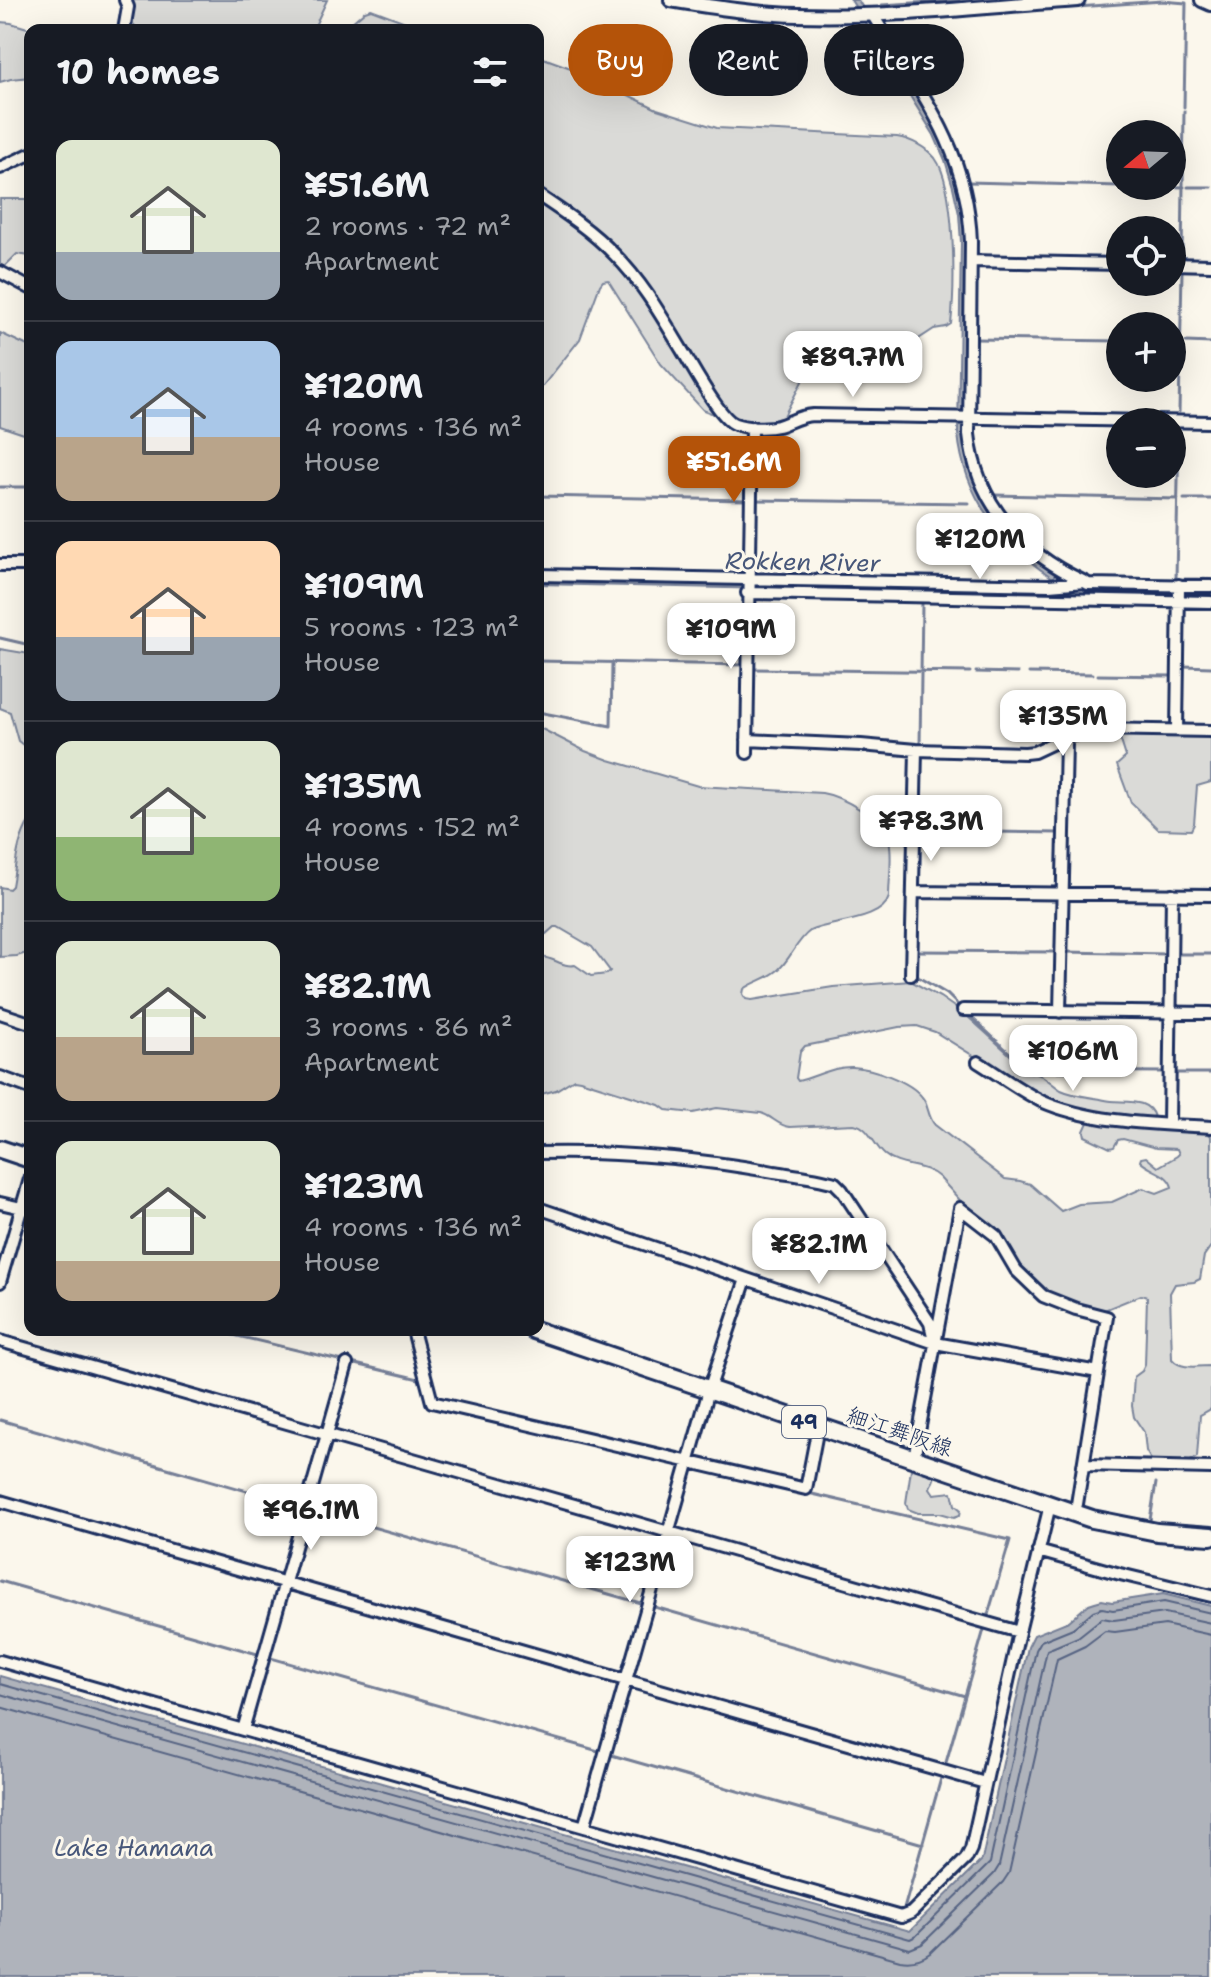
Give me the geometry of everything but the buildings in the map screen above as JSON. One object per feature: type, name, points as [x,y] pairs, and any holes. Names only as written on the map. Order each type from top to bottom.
[{"type":"main road","points":[[0,1149],[24,1157]]},
{"type":"main road","name":"細江舞阪線","points":[[544,1333],[1074,1513],[1149,1531],[1211,1536]]},
{"type":"street","points":[[125,0],[128,7],[125,24]]},
{"type":"street","points":[[671,0],[798,15],[866,14],[1078,0]]},
{"type":"street","points":[[1202,0],[1211,4]]},
{"type":"street","points":[[866,14],[936,117],[955,156],[964,184],[971,261],[964,418],[974,463],[1000,516],[1030,549],[1088,584],[1179,593],[1211,602]]},
{"type":"street","points":[[0,168],[24,157]]},
{"type":"street","points":[[544,199],[580,224],[618,257],[649,295],[711,398],[733,424],[774,427],[804,416],[1211,422]]},
{"type":"street","points":[[971,261],[1106,264]]},
{"type":"street","points":[[1186,264],[1211,265]]},
{"type":"street","points":[[0,272],[24,285]]},
{"type":"street","points":[[747,753],[752,427]]},
{"type":"street","points":[[0,565],[24,565]]},
{"type":"street","points":[[544,575],[750,587],[1179,593],[1211,586]]},
{"type":"street","points":[[750,587],[1049,585],[1085,582]]},
{"type":"street","points":[[1177,730],[1179,593]]},
{"type":"street","points":[[747,740],[1025,753],[1095,729],[1211,731]]},
{"type":"street","points":[[1060,1012],[1064,738]]},
{"type":"street","points":[[911,975],[916,750]]},
{"type":"street","points":[[913,892],[1211,895]]},
{"type":"street","points":[[1169,1124],[1172,894]]},
{"type":"street","points":[[963,1010],[1211,1013]]},
{"type":"street","points":[[0,1013],[24,1021]]},
{"type":"street","points":[[978,1062],[1032,1096],[1087,1114],[1111,1119],[1211,1127]]},
{"type":"street","points":[[0,1077],[24,1086]]},
{"type":"street","points":[[544,1153],[658,1156],[738,1165],[835,1183],[930,1323],[935,1343]]},
{"type":"street","points":[[0,1203],[24,1209]]},
{"type":"street","points":[[914,1459],[960,1208],[996,1236],[1016,1270],[1043,1296],[1107,1317],[1074,1513]]},
{"type":"street","points":[[544,1210],[935,1343],[1098,1372]]},
{"type":"street","points":[[0,1282],[24,1212]]},
{"type":"street","points":[[584,1827],[709,1390],[746,1279]]},
{"type":"street","points":[[415,1336],[432,1402],[806,1489],[818,1427]]},
{"type":"street","points":[[0,1341],[1019,1632]]},
{"type":"street","points":[[243,1730],[347,1364]]},
{"type":"street","points":[[1083,1465],[1211,1468]]},
{"type":"street","points":[[0,1501],[985,1783]]},
{"type":"street","points":[[0,1661],[901,1917],[911,1913],[969,1854],[1050,1505]]},
{"type":"street","points":[[1038,1551],[1211,1596]]},
{"type":"shaded area","points":[[131,0],[327,0],[316,24],[133,24]]},
{"type":"shaded area","points":[[371,9],[411,24],[350,24]]},
{"type":"shaded area","points":[[0,22],[24,27],[24,78],[0,82]]},
{"type":"shaded area","points":[[544,58],[568,67],[568,96],[630,96],[657,109],[717,128],[897,137],[922,147],[935,158],[942,172],[950,214],[953,263],[951,324],[934,329],[908,346],[843,347],[821,374],[809,368],[783,418],[753,421],[726,413],[636,274],[544,196]]},
{"type":"shaded area","points":[[0,199],[24,199],[24,255],[17,254],[0,267]]},
{"type":"shaded area","points":[[544,202],[579,226],[632,277],[719,416],[703,410],[661,364],[608,280],[600,285],[580,339],[544,384]]},
{"type":"shaded area","points":[[0,333],[24,344],[24,434],[0,426]]},
{"type":"shaded area","points":[[0,649],[24,653],[24,745],[18,741],[10,712],[0,708]]},
{"type":"shaded area","points":[[544,730],[609,760],[698,786],[830,795],[861,810],[880,824],[889,839],[891,861],[889,897],[884,905],[866,916],[810,931],[778,970],[744,989],[743,994],[746,999],[752,1000],[833,987],[911,981],[967,1016],[1029,1072],[1043,1076],[1061,1090],[1105,1100],[1140,1103],[1151,1110],[1152,1120],[1076,1109],[1047,1099],[935,1032],[917,1026],[805,1046],[800,1052],[798,1081],[853,1067],[900,1081],[922,1097],[935,1125],[1005,1179],[1030,1184],[1061,1211],[1079,1204],[1112,1202],[1143,1188],[1157,1193],[1172,1187],[1167,1178],[1140,1161],[1146,1157],[1158,1167],[1177,1156],[1177,1149],[1156,1148],[1123,1139],[1110,1148],[1085,1136],[1089,1120],[1205,1131],[1211,1136],[1211,1246],[1204,1256],[1200,1279],[1175,1284],[1170,1293],[1172,1359],[1185,1366],[1211,1366],[1211,1409],[1200,1415],[1197,1457],[1188,1462],[1151,1460],[1146,1451],[1144,1432],[1134,1417],[1134,1377],[1145,1365],[1147,1297],[1141,1295],[1102,1311],[1077,1306],[1041,1290],[939,1177],[926,1169],[891,1159],[859,1126],[790,1127],[761,1113],[717,1108],[693,1113],[666,1110],[659,1105],[574,1079],[544,1093],[544,958],[575,965],[591,976],[610,971],[592,947],[558,927],[546,934]]},
{"type":"shaded area","points":[[1126,734],[1211,735],[1211,782],[1197,786],[1191,830],[1158,829],[1131,803],[1117,765],[1126,757],[1120,738]]},
{"type":"shaded area","points":[[24,833],[24,954],[0,957],[0,887],[9,889],[12,886]]},
{"type":"shaded area","points":[[915,1466],[933,1473],[930,1488],[934,1494],[952,1492],[955,1505],[961,1510],[960,1515],[918,1513],[908,1509],[906,1503],[911,1469]]},
{"type":"water","points":[[851,0],[858,0],[873,24],[866,24]]},
{"type":"water","points":[[910,96],[919,96],[933,119],[956,171],[967,227],[965,434],[970,464],[1006,531],[1056,572],[1053,578],[1017,550],[988,517],[968,478],[962,457],[958,434],[959,214],[945,160]]},
{"type":"water","points":[[544,578],[1081,586],[1211,591],[1211,598],[544,584]]},
{"type":"water","name":"Lake Hamana","points":[[1163,1594],[1211,1606],[1211,1977],[0,1977],[0,1676],[910,1931],[982,1860],[1028,1647],[1034,1635],[1069,1621],[1095,1602]]},
{"type":"waterway","points":[[882,5],[959,0]]},
{"type":"waterway","points":[[993,13],[1162,1],[1186,3],[1184,107]]},
{"type":"waterway","points":[[1183,216],[1184,111]]},
{"type":"waterway","points":[[968,182],[1106,186]]},
{"type":"waterway","points":[[1188,187],[1211,187]]},
{"type":"waterway","points":[[1179,408],[1181,296]]},
{"type":"waterway","points":[[975,339],[1106,341]]},
{"type":"waterway","points":[[1186,342],[1211,343]]},
{"type":"waterway","points":[[0,487],[24,487]]},
{"type":"waterway","points":[[1176,579],[1178,488]]},
{"type":"waterway","points":[[994,495],[1178,499]]},
{"type":"waterway","points":[[544,496],[746,500]]},
{"type":"waterway","points":[[1184,499],[1211,499]]},
{"type":"waterway","points":[[755,500],[969,503]]},
{"type":"waterway","points":[[920,746],[922,603]]},
{"type":"waterway","points":[[0,638],[24,644]]},
{"type":"waterway","points":[[544,661],[744,665]]},
{"type":"waterway","points":[[544,713],[611,726],[612,664]]},
{"type":"waterway","points":[[1184,666],[1211,667]]},
{"type":"waterway","points":[[753,669],[970,672]]},
{"type":"waterway","points":[[976,672],[1018,673]]},
{"type":"waterway","points":[[1029,673],[1093,674]]},
{"type":"waterway","points":[[1098,675],[1172,676]]},
{"type":"waterway","points":[[918,831],[1060,833]]},
{"type":"waterway","points":[[916,951],[1057,952]]},
{"type":"waterway","points":[[1065,952],[1166,954]]},
{"type":"waterway","points":[[1177,954],[1211,954]]},
{"type":"waterway","points":[[916,968],[918,977],[947,994],[958,1005]]},
{"type":"waterway","points":[[970,1016],[1029,1071],[1164,1072]]},
{"type":"waterway","points":[[1175,1073],[1211,1073]]},
{"type":"waterway","points":[[237,1336],[423,1380]]},
{"type":"waterway","points":[[0,1420],[303,1507]]},
{"type":"waterway","points":[[1150,1520],[1156,1483]]},
{"type":"waterway","points":[[808,1493],[1010,1540],[987,1618]]},
{"type":"waterway","points":[[309,1509],[644,1604]]},
{"type":"waterway","points":[[0,1581],[261,1655]]},
{"type":"waterway","points":[[651,1606],[965,1696]]},
{"type":"waterway","points":[[945,1766],[985,1626]]},
{"type":"waterway","points":[[267,1657],[602,1752]]},
{"type":"waterway","points":[[608,1754],[923,1844]]},
{"type":"waterway","points":[[904,1909],[942,1775]]},
{"type":"water label","name":"Rokken River","points":[[803,562]]}]
